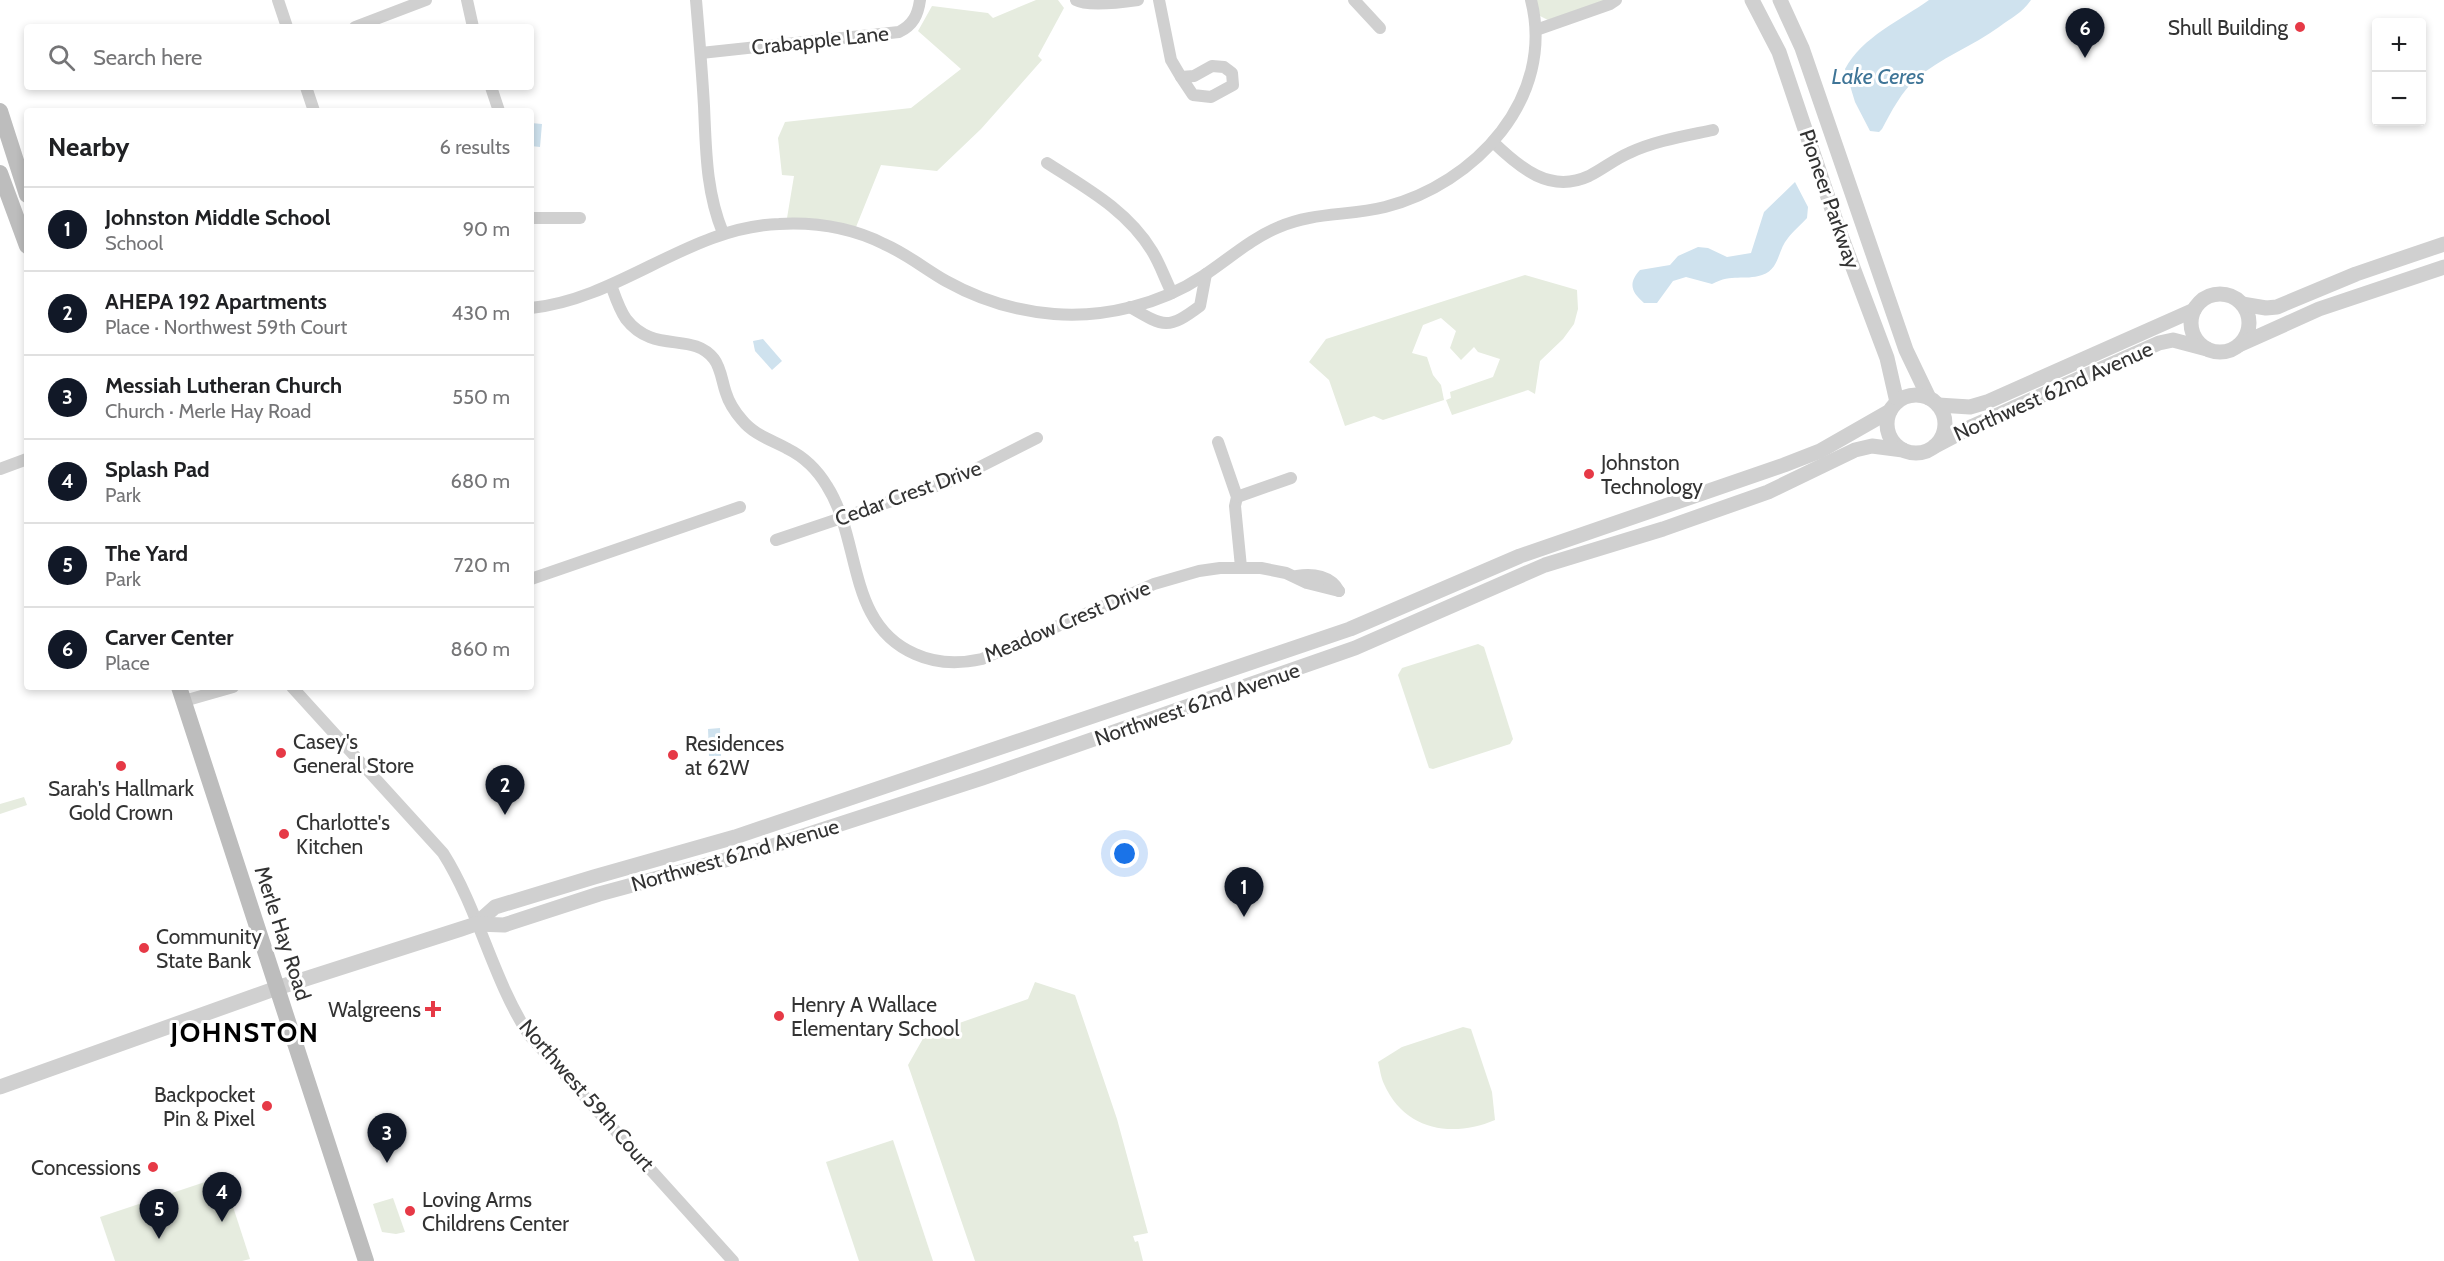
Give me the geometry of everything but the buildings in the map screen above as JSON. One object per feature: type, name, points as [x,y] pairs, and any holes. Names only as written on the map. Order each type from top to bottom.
[{"type":"main road","points":[[0,111],[8,163],[24,190]]},
{"type":"main road","points":[[0,173],[24,238]]},
{"type":"main road","name":"Merle Hay Road","points":[[181,694],[366,1261]]},
{"type":"street","points":[[278,0],[286,24]]},
{"type":"street","points":[[363,24],[426,0]]},
{"type":"street","points":[[467,0],[472,24]]},
{"type":"street","points":[[696,0],[708,178],[712,201],[723,233]]},
{"type":"street","name":"Crabapple Lane","points":[[701,53],[899,32],[907,28],[915,19],[920,0]]},
{"type":"street","points":[[1076,0],[1081,3],[1138,0]]},
{"type":"street","points":[[1160,0],[1171,60],[1181,77]]},
{"type":"street","points":[[1354,0],[1380,28]]},
{"type":"street","points":[[534,307],[589,295],[723,233],[776,224],[808,224],[840,229],[883,243],[964,290],[1008,306],[1057,314],[1106,312],[1131,307],[1172,293],[1206,274],[1246,244],[1281,226],[1318,216],[1383,208],[1426,192],[1466,168],[1493,142],[1520,105],[1529,84],[1536,51],[1536,30],[1531,0]]},
{"type":"street","points":[[1536,30],[1616,0]]},
{"type":"street","name":"Pioneer Parkway","points":[[1752,0],[1779,52],[1840,233],[1887,358],[1893,407]]},
{"type":"street","name":"Pioneer Parkway","points":[[1780,0],[1802,48],[1906,350],[1933,401]]},
{"type":"street","points":[[307,90],[313,108]]},
{"type":"street","points":[[492,90],[498,108]]},
{"type":"street","points":[[1493,142],[1527,172],[1550,181],[1563,182],[1586,177],[1631,151],[1713,130]]},
{"type":"street","points":[[1047,163],[1106,201],[1127,219],[1152,252],[1172,293]]},
{"type":"street","points":[[534,218],[580,218]]},
{"type":"street","points":[[2242,304],[2266,308],[2277,307],[2356,274],[2444,244]]},
{"type":"street","points":[[2240,345],[2249,325],[2248,313],[2242,304],[2233,297],[2222,294],[2211,295],[2201,301],[2194,310],[2191,321],[2193,332],[2198,342],[2207,349],[2218,352],[2230,350],[2319,309],[2444,267]]},
{"type":"street","points":[[1131,307],[1156,322],[1179,322],[1200,306],[1206,274]]},
{"type":"street","name":"Meadow Crest Drive","points":[[611,285],[626,319],[639,332],[656,340],[689,343],[701,348],[714,359],[720,370],[726,395],[743,422],[756,433],[797,454],[828,486],[842,518],[861,591],[873,619],[894,642],[907,651],[937,661],[968,662],[992,655],[1177,576],[1209,569],[1261,568],[1297,576]]},
{"type":"street","name":"Northwest 62nd Avenue","points":[[1933,401],[1970,407],[1988,402],[2194,310]]},
{"type":"street","name":"Northwest 62nd Avenue","points":[[1935,446],[1973,426],[2159,343],[2173,340],[2207,349]]},
{"type":"street","points":[[1918,395],[1933,401],[1944,415],[1945,426],[1942,437],[1935,446],[1925,451],[1914,453],[1903,450],[1894,443],[1888,433],[1887,422],[1893,407],[1906,396],[1918,395]]},
{"type":"street","name":"Northwest 62nd Avenue","points":[[476,924],[495,908],[735,837],[1350,629],[1520,556],[1820,451],[1893,407]]},
{"type":"street","name":"Cedar Crest Drive","points":[[776,540],[954,480],[1037,438]]},
{"type":"street","points":[[1218,442],[1237,497],[1235,506],[1240,567]]},
{"type":"street","name":"Northwest 62nd Avenue","points":[[0,1087],[277,988],[476,924],[504,925],[599,894],[751,853],[976,780],[1356,648],[1545,566],[1663,530],[1768,492],[1855,450],[1872,446],[1903,450]]},
{"type":"street","points":[[0,469],[24,460]]},
{"type":"street","points":[[1237,497],[1291,478]]},
{"type":"street","points":[[534,578],[740,507]]},
{"type":"street","points":[[181,694],[211,690]]},
{"type":"street","name":"Northwest 59th Court","points":[[295,690],[443,853],[459,878],[476,924],[519,1019],[529,1035],[727,1260]]},
{"type":"shaded area","points":[[1036,0],[1058,0],[1064,8],[1038,56],[1042,60],[981,129],[937,171],[881,165],[856,227],[821,220],[787,218],[794,176],[782,175],[778,138],[785,122],[911,108],[961,69],[918,31],[932,6],[988,13],[993,18]]},
{"type":"shaded area","points":[[1536,0],[1610,0],[1548,20],[1540,16]]},
{"type":"shaded area","points":[[1525,275],[1577,290],[1578,309],[1574,324],[1563,339],[1540,361],[1535,394],[1528,390],[1452,415],[1446,400],[1451,398],[1450,392],[1493,377],[1500,359],[1478,352],[1474,347],[1461,360],[1450,348],[1456,331],[1441,318],[1423,325],[1412,353],[1427,357],[1433,375],[1441,385],[1444,400],[1383,420],[1374,416],[1345,426],[1329,380],[1309,362],[1326,339]]},
{"type":"shaded area","points":[[1478,644],[1484,647],[1513,739],[1510,744],[1433,769],[1429,768],[1398,675],[1402,668]]},
{"type":"shaded area","points":[[24,797],[27,805],[0,814],[0,804]]},
{"type":"shaded area","points":[[1035,982],[1075,995],[1117,1119],[1148,1233],[1133,1236],[1135,1242],[1138,1241],[1143,1261],[975,1261],[908,1065],[925,1035],[1028,999]]},
{"type":"shaded area","points":[[1463,1027],[1471,1029],[1492,1092],[1495,1120],[1463,1129],[1447,1129],[1417,1121],[1393,1100],[1383,1082],[1378,1062],[1402,1047]]},
{"type":"shaded area","points":[[893,1140],[933,1261],[859,1261],[826,1162]]},
{"type":"shaded area","points":[[223,1176],[250,1259],[242,1261],[115,1261],[100,1217]]},
{"type":"shaded area","points":[[393,1198],[405,1232],[396,1234],[382,1232],[373,1204]]},
{"type":"water","name":"Lake Ceres","points":[[1929,0],[2031,0],[2020,12],[1999,27],[1916,79],[1901,96],[1882,129],[1879,132],[1870,131],[1855,102],[1845,69],[1852,58],[1872,38]]},
{"type":"water","points":[[534,123],[542,124],[540,147],[534,146]]},
{"type":"water","points":[[1795,182],[1808,207],[1807,218],[1784,243],[1775,264],[1768,272],[1755,277],[1732,278],[1712,284],[1686,277],[1673,281],[1657,303],[1644,303],[1636,295],[1633,283],[1640,270],[1670,265],[1678,256],[1698,247],[1708,248],[1727,257],[1751,253],[1764,212]]},
{"type":"water","points":[[763,339],[782,361],[772,370],[755,351],[753,341]]},
{"type":"water","points":[[720,728],[721,756],[709,756],[708,729]]},
{"type":"place","name":"Shull Building","points":[[2300,27]]},
{"type":"place","name":"Carver Center","points":[[2085,58]]},
{"type":"place","name":"Johnston Technology","points":[[1589,474]]},
{"type":"place","name":"Casey's General Store","points":[[281,753]]},
{"type":"place","name":"Residences at 62W","points":[[673,755]]},
{"type":"place","name":"Sarah's Hallmark Gold Crown","points":[[121,766]]},
{"type":"place","name":"AHEPA 192 Apartments","points":[[505,815]]},
{"type":"place","name":"Charlotte's Kitchen","points":[[284,834]]},
{"type":"place","name":"Johnston Middle School","points":[[1244,917]]},
{"type":"place","name":"Community State Bank","points":[[144,948]]},
{"type":"place","name":"Walgreens","points":[[433,1009]]},
{"type":"place","name":"Henry A Wallace Elementary School","points":[[779,1016]]},
{"type":"place","name":"Backpocket Pin & Pixel","points":[[267,1106]]},
{"type":"place","name":"Messiah Lutheran Church","points":[[387,1163]]},
{"type":"place","name":"Concessions","points":[[153,1167]]},
{"type":"place","name":"Loving Arms Childrens Center","points":[[410,1211]]},
{"type":"place","name":"Splash Pad","points":[[222,1222]]},
{"type":"place","name":"The Yard","points":[[159,1239]]},
{"type":"district","name":"JOHNSTON","points":[[245,1032]]}]
